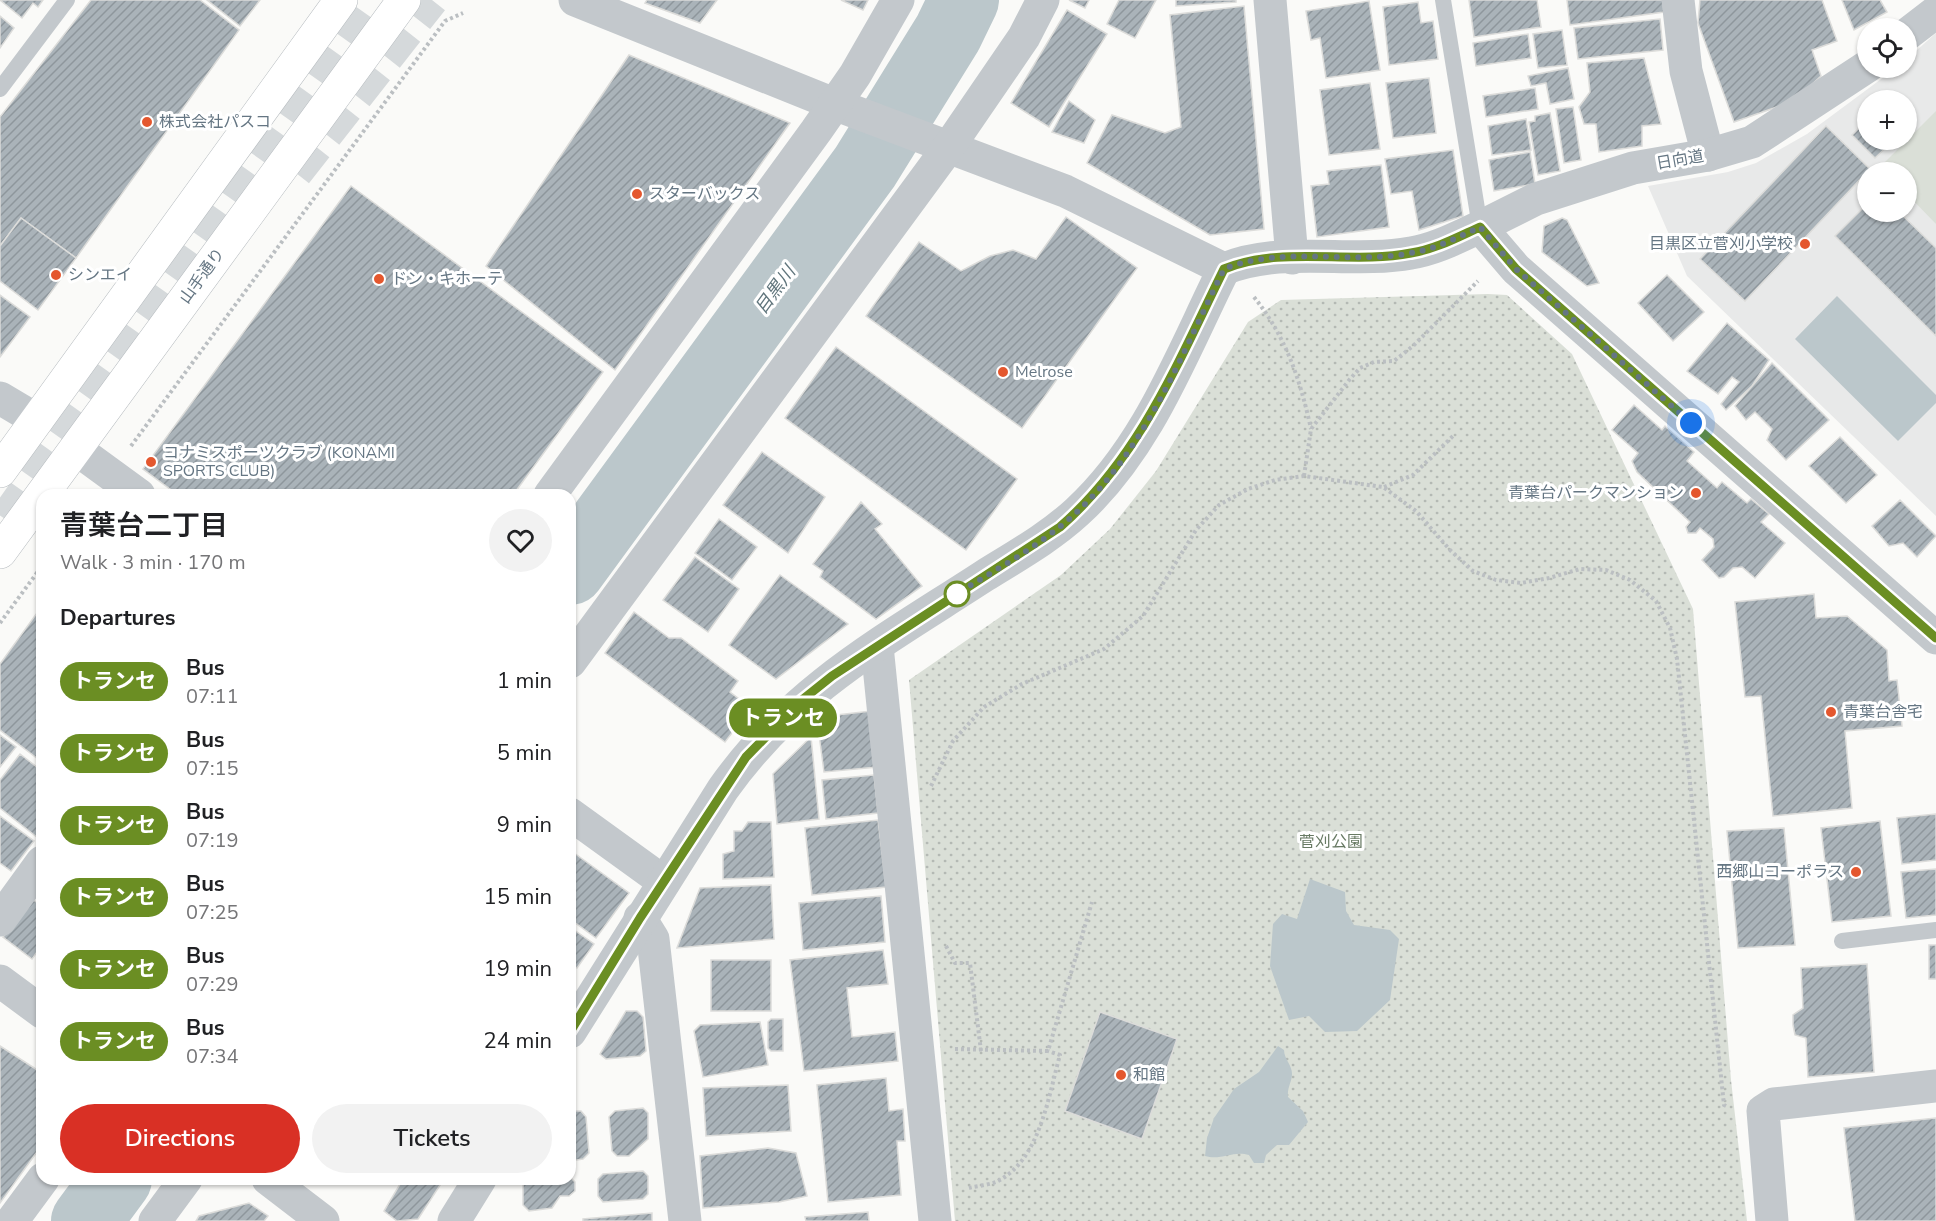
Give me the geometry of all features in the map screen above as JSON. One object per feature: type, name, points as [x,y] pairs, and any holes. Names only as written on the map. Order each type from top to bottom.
[{"type":"main road","points":[[0,471],[341,0]]},
{"type":"main road","name":"山手通り","points":[[46,489],[404,0]]},
{"type":"main road","name":"山手通り","points":[[0,552],[36,503]]},
{"type":"street","points":[[575,0],[841,107],[1065,191],[1224,269],[1159,401],[1127,453],[1096,493],[1060,527],[877,646],[802,700],[746,757],[640,918],[576,1022]]},
{"type":"street","points":[[554,489],[841,107],[855,75],[898,0]]},
{"type":"street","points":[[576,655],[941,145],[1024,37],[1043,0]]},
{"type":"street","points":[[1269,0],[1292,258]]},
{"type":"street","points":[[1678,0],[1686,71],[1708,155]]},
{"type":"street","points":[[1917,27],[1936,12]]},
{"type":"street","name":"日向道","points":[[1224,269],[1254,260],[1412,253],[1439,246],[1536,199],[1622,172],[1708,155],[1752,142],[1857,73]]},
{"type":"street","points":[[1480,227],[1525,277],[1936,638]]},
{"type":"street","points":[[0,398],[37,420]]},
{"type":"street","points":[[76,448],[131,489]]},
{"type":"street","points":[[877,646],[934,1208]]},
{"type":"street","points":[[576,818],[664,882]]},
{"type":"street","points":[[0,920],[36,870]]},
{"type":"street","points":[[640,918],[653,939],[685,1221]]},
{"type":"street","points":[[0,981],[36,1008]]},
{"type":"street","points":[[1772,1221],[1763,1111],[1774,1104],[1936,1086]]},
{"type":"street","points":[[12,1221],[39,1185]]},
{"type":"street","points":[[155,1221],[182,1185]]},
{"type":"street","points":[[276,1185],[323,1221]]},
{"type":"street","points":[[454,1221],[476,1185]]},
{"type":"lane","points":[[0,89],[67,0]]},
{"type":"lane","points":[[1443,0],[1480,227]]},
{"type":"lane","points":[[1842,940],[1936,930]]},
{"type":"path","points":[[130,447],[445,21],[463,13]]},
{"type":"path","points":[[1311,429],[1360,368],[1374,362],[1394,361],[1413,346],[1504,255]]},
{"type":"path","points":[[1273,320],[1289,351],[1299,378],[1311,429],[1304,476]]},
{"type":"path","points":[[1383,487],[1413,475],[1454,435]]},
{"type":"path","points":[[932,794],[931,783],[953,741],[984,706],[1023,684],[1104,649],[1143,616],[1196,530],[1219,506],[1248,489],[1275,480],[1304,476],[1383,487],[1416,511],[1450,550],[1473,571],[1496,580],[1521,583],[1580,569],[1606,570],[1630,580],[1656,601],[1670,628],[1677,659],[1724,1106],[1763,1111]]},
{"type":"path","points":[[0,623],[36,574]]},
{"type":"path","points":[[1048,1051],[1092,902]]},
{"type":"path","points":[[946,944],[955,963],[970,963],[981,1051]]},
{"type":"path","points":[[918,1047],[981,1051],[1048,1051],[1060,1055],[1040,1124],[1022,1163],[996,1182],[934,1208]]},
{"type":"shaded area","name":"目黒区立菅刈小学校","points":[[1936,33],[1936,516],[1687,276],[1648,186],[1728,172],[1756,163],[1807,134],[1857,97],[1857,150],[1917,150],[1917,90],[1866,90],[1883,78],[1917,78],[1917,50]]},
{"type":"shaded area","points":[[1837,296],[1936,395],[1936,403],[1898,441],[1795,339]]},
{"type":"shaded area","points":[[1310,879],[1345,892],[1346,911],[1354,925],[1390,930],[1399,939],[1390,1000],[1357,1031],[1325,1032],[1309,1016],[1289,1020],[1270,966],[1273,924],[1282,914],[1297,919]]},
{"type":"shaded area","points":[[1278,1046],[1284,1050],[1292,1071],[1288,1097],[1303,1111],[1308,1122],[1289,1145],[1277,1145],[1266,1155],[1264,1163],[1254,1163],[1249,1155],[1243,1154],[1205,1156],[1207,1138],[1214,1118],[1234,1089],[1259,1072]]},
{"type":"green space","points":[[1936,111],[1936,224],[1917,204],[1917,162],[1885,162],[1897,150],[1917,150],[1917,130]]},
{"type":"green space","name":"菅刈公園","points":[[1507,295],[1572,354],[1693,609],[1731,1080],[1747,1221],[955,1221],[909,680],[1061,575],[1110,529],[1156,471],[1248,322],[1281,300]]},
{"type":"building","points":[[0,0],[43,0],[38,7],[33,3],[22,18]]},
{"type":"building","points":[[91,0],[200,0],[239,30],[76,258],[21,218],[0,246],[0,117]]},
{"type":"building","points":[[207,0],[260,0],[240,26]]},
{"type":"building","points":[[647,0],[717,0],[700,23],[645,3]]},
{"type":"building","points":[[841,0],[868,0],[863,10]]},
{"type":"building","points":[[1069,0],[1089,0],[1085,8]]},
{"type":"building","points":[[1119,0],[1156,0],[1135,38],[1107,24]]},
{"type":"building","points":[[1176,0],[1236,0],[1236,2],[1176,6]]},
{"type":"building","points":[[1469,0],[1537,0],[1541,27],[1474,37]]},
{"type":"building","points":[[1567,0],[1663,0],[1664,12],[1570,25]]},
{"type":"building","points":[[1700,0],[1822,0],[1837,41],[1812,50],[1821,76],[1794,101],[1734,122],[1698,23]]},
{"type":"building","points":[[1842,0],[1880,0],[1887,12],[1876,18],[1857,18],[1857,28],[1854,30]]},
{"type":"building","points":[[1369,1],[1380,70],[1326,78],[1320,38],[1311,40],[1306,11]]},
{"type":"building","points":[[1418,2],[1421,23],[1433,21],[1438,59],[1389,65],[1383,7]]},
{"type":"building","points":[[1244,6],[1264,229],[1210,235],[1087,163],[1112,115],[1165,133],[1181,127],[1170,15]]},
{"type":"building","points":[[1067,10],[1107,34],[1049,127],[1011,103]]},
{"type":"building","points":[[0,16],[14,28],[0,48]]},
{"type":"building","points":[[1660,19],[1663,50],[1578,59],[1574,28]]},
{"type":"building","points":[[1562,30],[1567,65],[1538,68],[1533,34]]},
{"type":"building","points":[[1528,34],[1531,58],[1476,66],[1473,43]]},
{"type":"building","name":"スターバックス","points":[[629,55],[790,123],[615,370],[486,266]]},
{"type":"building","points":[[1644,58],[1661,124],[1642,126],[1642,146],[1599,152],[1596,124],[1584,124],[1579,107],[1590,92],[1587,63]]},
{"type":"building","points":[[1568,68],[1574,99],[1550,104],[1546,83],[1531,86],[1528,76]]},
{"type":"building","points":[[1429,78],[1436,133],[1393,138],[1386,83]]},
{"type":"building","points":[[1370,83],[1380,149],[1329,155],[1320,90]]},
{"type":"building","points":[[1535,88],[1538,109],[1486,117],[1483,96]]},
{"type":"building","points":[[1069,101],[1095,120],[1084,143],[1052,132]]},
{"type":"building","points":[[1573,107],[1581,160],[1564,163],[1556,109]]},
{"type":"building","points":[[1550,113],[1560,171],[1538,175],[1529,122],[1535,121],[1535,116]]},
{"type":"building","points":[[1526,119],[1531,150],[1492,155],[1488,126]]},
{"type":"building","points":[[1826,126],[1863,162],[1857,162],[1857,183],[1745,301],[1700,259]]},
{"type":"building","points":[[1857,130],[1857,140],[1852,135]]},
{"type":"building","points":[[1453,150],[1463,216],[1419,230],[1412,191],[1391,194],[1385,159]]},
{"type":"building","points":[[1867,150],[1883,150],[1875,158]]},
{"type":"building","points":[[1530,152],[1535,184],[1494,191],[1489,160]]},
{"type":"building","points":[[1381,165],[1389,227],[1317,237],[1311,186],[1329,184],[1327,171]]},
{"type":"building","name":"ドン・キホーテ","points":[[351,186],[603,372],[517,489],[170,489],[143,469]]},
{"type":"building","points":[[1857,214],[1857,222],[1909,222],[1936,248],[1936,336],[1835,236]]},
{"type":"building","name":"Melrose","points":[[1066,217],[1137,268],[1022,428],[866,316],[919,242],[961,271],[990,256],[1013,250],[1036,259]]},
{"type":"building","points":[[21,218],[76,258],[38,310],[0,281],[0,246]]},
{"type":"building","points":[[1562,218],[1567,220],[1599,283],[1587,286],[1542,252],[1544,226]]},
{"type":"building","points":[[1667,275],[1704,312],[1673,341],[1638,303]]},
{"type":"building","points":[[0,295],[30,317],[0,357]]},
{"type":"building","points":[[1727,323],[1769,360],[1752,386],[1726,410],[1721,404],[1739,382],[1732,377],[1718,394],[1687,371]]},
{"type":"building","points":[[836,347],[1017,479],[966,550],[785,418]]},
{"type":"building","points":[[1772,363],[1829,420],[1786,460],[1767,440],[1772,429],[1755,412],[1746,420],[1735,406]]},
{"type":"building","name":"青葉台パークマンション","points":[[1634,405],[1662,430],[1665,426],[1694,452],[1687,461],[1717,488],[1722,482],[1747,503],[1751,499],[1769,514],[1761,522],[1785,543],[1755,578],[1742,567],[1733,568],[1724,577],[1719,578],[1702,560],[1714,547],[1713,539],[1700,528],[1696,533],[1688,533],[1686,527],[1690,522],[1637,472],[1632,461],[1638,453],[1612,430]]},
{"type":"building","points":[[1840,437],[1877,475],[1846,503],[1809,466]]},
{"type":"building","points":[[762,452],[825,497],[788,553],[723,505]]},
{"type":"building","points":[[1900,500],[1936,536],[1917,557],[1903,543],[1889,546],[1872,526]]},
{"type":"building","points":[[861,502],[882,524],[875,529],[922,586],[876,619],[820,577],[823,571],[813,564]]},
{"type":"building","points":[[719,519],[757,547],[732,580],[695,553]]},
{"type":"building","points":[[695,557],[739,589],[708,632],[663,600]]},
{"type":"building","points":[[780,575],[848,624],[776,679],[729,645]]},
{"type":"building","name":"青葉台舎宅","points":[[1814,594],[1816,618],[1847,616],[1887,650],[1889,681],[1897,680],[1902,726],[1845,731],[1852,808],[1773,816],[1761,696],[1745,697],[1735,602]]},
{"type":"building","points":[[634,612],[669,638],[681,638],[738,681],[730,692],[751,708],[725,742],[605,653]]},
{"type":"building","points":[[36,614],[36,757],[0,730],[0,664]]},
{"type":"building","points":[[871,711],[877,767],[824,772],[819,734],[826,733],[824,727],[838,725],[837,715]]},
{"type":"building","points":[[0,735],[16,747],[0,767]]},
{"type":"building","points":[[811,737],[819,819],[777,824],[773,774]]},
{"type":"building","points":[[20,754],[36,766],[36,836],[0,808],[0,780]]},
{"type":"building","points":[[874,775],[878,813],[826,819],[822,780]]},
{"type":"building","points":[[1936,814],[1936,860],[1902,864],[1897,818]]},
{"type":"building","points":[[0,816],[34,841],[11,871],[0,863]]},
{"type":"building","points":[[878,820],[886,887],[812,895],[805,828]]},
{"type":"building","name":"西郷山コーポラス","points":[[1880,821],[1891,916],[1832,922],[1821,828]]},
{"type":"building","points":[[748,822],[771,822],[774,877],[723,879],[723,854],[734,851],[734,831],[742,831]]},
{"type":"building","points":[[1784,828],[1795,945],[1738,948],[1727,831]]},
{"type":"building","points":[[576,854],[629,893],[596,938],[576,923]]},
{"type":"building","points":[[1936,869],[1936,915],[1906,918],[1901,872]]},
{"type":"building","points":[[771,885],[774,939],[677,948],[700,888]]},
{"type":"building","points":[[881,896],[885,942],[803,950],[799,903]]},
{"type":"building","points":[[32,899],[36,902],[36,953],[32,959],[3,937]]},
{"type":"building","points":[[576,931],[594,944],[576,967]]},
{"type":"building","points":[[1929,945],[1936,945],[1936,979],[1929,979]]},
{"type":"building","points":[[883,950],[888,984],[847,988],[852,1037],[895,1032],[898,1061],[804,1071],[790,960]]},
{"type":"building","points":[[711,960],[771,960],[771,1011],[711,1011]]},
{"type":"building","points":[[1867,964],[1874,1072],[1808,1077],[1806,1038],[1795,1035],[1793,1025],[1793,1015],[1803,1008],[1801,968]]},
{"type":"building","points":[[626,1011],[637,1011],[643,1017],[646,1051],[640,1056],[606,1059],[600,1054]]},
{"type":"building","name":"和館","points":[[1100,1012],[1177,1039],[1142,1139],[1065,1111]]},
{"type":"building","points":[[771,1019],[783,1019],[783,1051],[771,1051],[768,1048],[768,1022]]},
{"type":"building","points":[[760,1022],[768,1065],[703,1077],[694,1031],[700,1025]]},
{"type":"building","points":[[0,1046],[36,1069],[36,1153],[0,1203]]},
{"type":"building","points":[[886,1078],[889,1111],[903,1109],[905,1141],[897,1141],[901,1195],[828,1202],[817,1085]]},
{"type":"building","points":[[788,1085],[791,1131],[706,1136],[703,1088]]},
{"type":"building","points":[[643,1108],[648,1113],[648,1139],[629,1156],[617,1156],[612,1151],[609,1117],[615,1111]]},
{"type":"building","points":[[576,1111],[581,1111],[586,1117],[589,1153],[583,1159],[576,1160]]},
{"type":"building","points":[[1936,1118],[1936,1221],[1855,1221],[1844,1128]]},
{"type":"building","points":[[768,1148],[796,1153],[807,1196],[779,1202],[703,1208],[700,1156]]},
{"type":"building","points":[[643,1171],[648,1176],[648,1194],[643,1199],[603,1202],[598,1196],[598,1179],[603,1174]]},
{"type":"building","points":[[399,1185],[440,1185],[418,1219],[397,1221],[384,1211]]},
{"type":"building","points":[[523,1185],[575,1185],[575,1191],[569,1196],[560,1196],[552,1208],[529,1211],[523,1205]]},
{"type":"building","points":[[249,1203],[268,1216],[264,1221],[196,1221],[199,1216]]},
{"type":"building","points":[[868,1212],[869,1221],[806,1221],[805,1217]]},
{"type":"building","points":[[652,1213],[652,1221],[583,1221],[583,1219]]},
{"type":"waterway","name":"目黒川","points":[[576,562],[865,167],[948,33],[964,0]]},
{"type":"waterway","name":"目黒川","points":[[86,1221],[113,1185]]},
{"type":"tunnel","points":[[5,519],[373,0]]},
{"type":"tunnel","points":[[296,173],[432,0]]},
{"type":"bus line","name":"トランセ","points":[[576,1022],[640,918],[746,757],[802,700],[832,676],[1060,527],[1096,493],[1142,431],[1224,269],[1239,263],[1254,260],[1412,253],[1439,246],[1480,227],[1516,269],[1936,638]]},
{"type":"place","name":"株式会社パスコ","points":[[147,122]]},
{"type":"place","name":"スターバックス","points":[[637,194]]},
{"type":"place","name":"目黒区立菅刈小学校","points":[[1805,244]]},
{"type":"place","name":"シンエイ","points":[[56,275]]},
{"type":"place","name":"ドン・キホーテ","points":[[379,279]]},
{"type":"place","name":"Melrose","points":[[1003,372]]},
{"type":"place","name":"コナミスポーツクラブ (KONAMI SPORTS CLUB)","points":[[151,462]]},
{"type":"place","name":"青葉台パークマンション","points":[[1696,493]]},
{"type":"place","name":"青葉台舎宅","points":[[1831,712]]},
{"type":"place","name":"西郷山コーポラス","points":[[1856,872]]},
{"type":"place","name":"和館","points":[[1121,1075]]},
{"type":"route","points":[[957,594],[950,598],[1060,527],[1096,493],[1142,431],[1224,269],[1239,263],[1254,260],[1412,253],[1439,246],[1480,227],[1516,269],[1691,423]]}]
